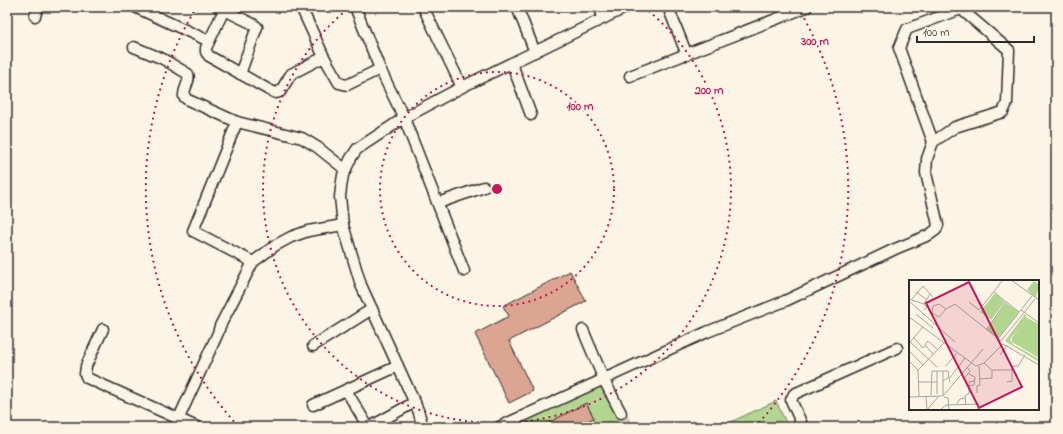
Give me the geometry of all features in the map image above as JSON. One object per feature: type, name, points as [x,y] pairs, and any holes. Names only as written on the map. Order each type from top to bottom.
[{"type":"street","points":[[135,7],[209,41]]},
{"type":"street","points":[[301,7],[337,81],[343,85],[380,69]]},
{"type":"street","points":[[355,7],[380,69],[404,118],[464,271]]},
{"type":"street","points":[[423,7],[462,87]]},
{"type":"street","points":[[517,7],[535,52]]},
{"type":"street","points":[[599,7],[604,18]]},
{"type":"street","points":[[424,427],[415,402],[361,285],[343,225],[340,197],[346,170],[357,150],[404,118],[462,87],[627,7]]},
{"type":"street","points":[[668,7],[687,55]]},
{"type":"street","points":[[630,76],[807,7]]},
{"type":"street","points":[[240,74],[257,27],[221,8],[206,52],[209,56],[240,74],[269,90],[279,93],[291,74],[324,57]]},
{"type":"street","points":[[499,427],[707,332],[785,301],[932,233],[938,225],[937,215],[926,172],[933,142],[899,48],[907,29],[961,9],[1009,50],[1007,102],[1003,112],[955,127],[933,142]]},
{"type":"street","points":[[134,47],[184,70],[189,76],[184,96],[237,122],[302,138],[317,147],[346,170]]},
{"type":"street","points":[[512,64],[531,115]]},
{"type":"street","points":[[237,122],[192,231],[253,262]]},
{"type":"street","points":[[438,203],[484,187]]},
{"type":"street","points":[[178,420],[220,326],[253,262],[276,245],[291,237],[343,225]]},
{"type":"street","points":[[313,346],[372,309]]},
{"type":"street","points":[[103,329],[86,366],[85,374],[87,378],[178,420],[197,427]]},
{"type":"street","points":[[583,330],[620,413]]},
{"type":"street","points":[[803,427],[791,400],[794,394],[898,348]]},
{"type":"street","points":[[313,404],[398,366]]},
{"type":"street","points":[[346,390],[369,427],[415,402]]},
{"type":"green space","points":[[609,378],[632,427],[507,427]]},
{"type":"green space","points":[[776,401],[788,427],[720,427]]},
{"type":"building","points":[[570,271],[586,301],[509,341],[533,391],[509,403],[475,334],[509,316],[503,306]]},
{"type":"building","points":[[586,403],[594,418],[575,427],[550,427],[548,423]]},
{"type":"tunnel","points":[[621,413],[628,427]]}]
